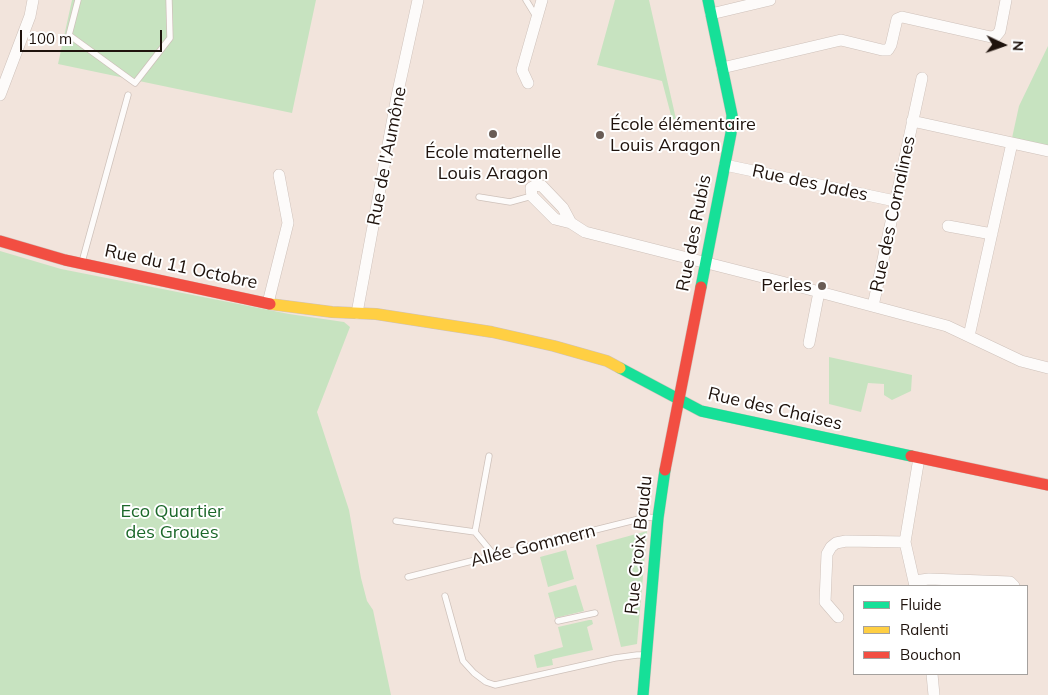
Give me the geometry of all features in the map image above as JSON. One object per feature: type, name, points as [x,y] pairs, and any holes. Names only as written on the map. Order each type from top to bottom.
[{"type":"street","points":[[0,95],[30,16],[33,0]]},
{"type":"street","name":"Rue de l'Aumône","points":[[357,313],[397,96],[418,0]]},
{"type":"street","points":[[528,82],[522,70],[542,0]]},
{"type":"street","name":"Rue des Rubis","points":[[679,400],[731,133],[732,115],[708,0]]},
{"type":"street","points":[[711,14],[770,0]]},
{"type":"street","points":[[722,68],[841,40],[888,50],[897,19],[902,17],[991,37],[996,36],[1000,31],[1006,0]]},
{"type":"street","name":"Rue des Cornalines","points":[[873,306],[922,78]]},
{"type":"street","name":"Rue des Cornalines","points":[[912,121],[1048,151]]},
{"type":"street","points":[[969,336],[1012,143]]},
{"type":"street","name":"Rue des Jades","points":[[725,165],[895,201]]},
{"type":"street","points":[[268,303],[288,223],[279,175]]},
{"type":"street","points":[[532,196],[531,188],[536,185],[542,186],[563,208],[571,223],[585,232],[947,326],[1021,361],[1048,368]]},
{"type":"street","points":[[948,226],[992,234]]},
{"type":"street","name":"Rue du 11 Octobre","points":[[0,241],[82,264],[268,303],[332,312],[357,313]]},
{"type":"street","points":[[809,343],[819,292]]},
{"type":"street","name":"Rue des Chaises","points":[[357,313],[376,314],[492,332],[583,353],[607,361],[701,411],[724,418],[1048,485]]},
{"type":"street","name":"Rue Croix Baudu","points":[[643,695],[658,518],[666,462],[679,400]]},
{"type":"street","points":[[919,458],[905,542],[914,584],[929,579],[1010,582],[1013,585]]},
{"type":"street","points":[[838,617],[825,602],[827,554],[831,547],[836,543],[846,541],[905,542]]},
{"type":"street","points":[[932,675],[934,695]]},
{"type":"lane","points":[[78,0],[69,35],[135,83],[170,38],[169,0]]},
{"type":"lane","points":[[526,0],[537,18]]},
{"type":"lane","points":[[82,264],[128,95]]},
{"type":"lane","points":[[479,197],[510,202],[532,196]]},
{"type":"lane","points":[[475,532],[489,456]]},
{"type":"lane","name":"Allée Gommern","points":[[408,577],[647,518],[658,518]]},
{"type":"lane","points":[[396,521],[475,532],[494,555]]},
{"type":"lane","points":[[445,596],[462,661],[486,682],[495,685],[615,658],[646,655]]},
{"type":"lane","points":[[558,621],[595,613]]},
{"type":"green space","points":[[72,0],[316,0],[292,113],[58,64]]},
{"type":"green space","points":[[615,0],[649,0],[676,119],[672,119],[662,81],[597,65]]},
{"type":"green space","points":[[1048,46],[1048,146],[1012,138],[1019,106]]},
{"type":"green space","name":"Eco Quartier des Groues","points":[[0,251],[61,269],[289,314],[344,322],[350,327],[317,412],[349,510],[361,578],[367,601],[373,610],[391,695],[0,695]]},
{"type":"green space","points":[[829,357],[912,375],[911,391],[892,400],[884,395],[884,384],[868,383],[861,412],[829,404]]},
{"type":"green space","points":[[647,531],[637,644],[621,647],[596,545]]},
{"type":"green space","points":[[566,550],[574,579],[548,587],[540,557]]},
{"type":"green space","points":[[576,585],[584,611],[555,618],[548,593]]},
{"type":"green space","points":[[592,620],[593,624],[587,627],[593,650],[552,659],[553,665],[537,668],[534,655],[563,647],[558,627]]},
{"type":"traffic: fast","points":[[701,287],[731,133],[732,115],[708,0]]},
{"type":"traffic: fast","points":[[620,368],[701,411],[911,456]]},
{"type":"traffic: fast","points":[[643,695],[658,518],[665,470]]},
{"type":"traffic: slow","points":[[270,304],[332,312],[376,314],[492,332],[554,346],[607,361],[620,368]]},
{"type":"traffic: jam","points":[[0,241],[65,260],[270,304]]},
{"type":"traffic: jam","points":[[665,470],[701,287]]},
{"type":"traffic: jam","points":[[911,456],[1048,485]]},
{"type":"place","name":"École maternelle Louis Aragon","points":[[493,134]]},
{"type":"place","name":"École élémentaire Louis Aragon","points":[[600,135]]},
{"type":"place","name":"Perles","points":[[822,286]]}]
